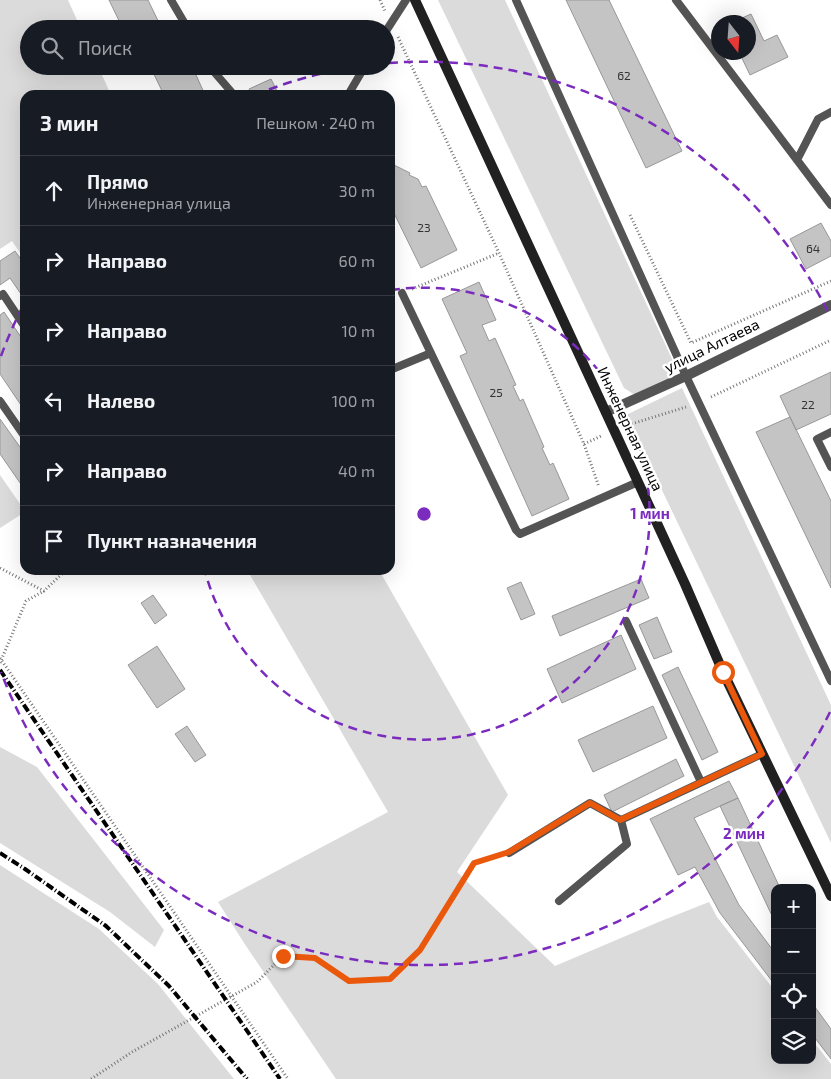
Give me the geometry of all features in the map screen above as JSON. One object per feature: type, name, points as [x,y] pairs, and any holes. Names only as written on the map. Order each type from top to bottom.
[{"type":"main road","name":"Инженерная улица","points":[[415,0],[606,412],[723,672],[831,896]]},
{"type":"street","name":"улица Алтаева","points":[[606,412],[686,376],[831,305]]},
{"type":"lane","points":[[171,0],[183,20]]},
{"type":"lane","points":[[393,20],[406,0]]},
{"type":"lane","points":[[516,0],[686,376],[831,681]]},
{"type":"lane","points":[[676,0],[831,204]]},
{"type":"lane","points":[[217,75],[230,90]]},
{"type":"lane","points":[[351,90],[360,75]]},
{"type":"lane","points":[[798,160],[818,119],[831,112]]},
{"type":"lane","points":[[402,293],[516,530],[520,534],[638,482]]},
{"type":"lane","points":[[0,296],[3,294],[20,320]]},
{"type":"lane","points":[[395,368],[431,353]]},
{"type":"lane","points":[[0,401],[20,430]]},
{"type":"lane","points":[[831,432],[817,439],[831,467]]},
{"type":"lane","points":[[626,621],[701,782]]},
{"type":"lane","points":[[620,820],[762,754]]},
{"type":"lane","points":[[509,852],[590,803],[620,820],[627,844],[559,902]]},
{"type":"path","points":[[380,0],[390,20]]},
{"type":"path","points":[[395,32],[499,253],[584,444],[602,497]]},
{"type":"path","points":[[628,211],[691,344],[831,281]]},
{"type":"path","points":[[402,293],[499,253]]},
{"type":"path","points":[[584,444],[614,430],[700,402],[831,340]]},
{"type":"path","points":[[0,568],[44,591]]},
{"type":"path","points":[[61,575],[44,591],[26,602],[0,660],[288,1079]]},
{"type":"path","points":[[91,1079],[132,1052],[257,982],[283,956],[315,958],[349,981],[390,979],[420,950],[474,863],[509,852]]},
{"type":"shaded area","points":[[0,0],[68,0],[77,20],[20,20],[20,75],[102,75],[109,90],[20,90],[20,253],[12,241],[0,249]]},
{"type":"shaded area","points":[[438,0],[505,0],[673,361],[668,382],[635,395],[624,388]]},
{"type":"shaded area","points":[[682,388],[831,705],[831,843],[626,415]]},
{"type":"shaded area","points":[[0,475],[20,504],[20,515],[0,528]]},
{"type":"shaded area","points":[[250,575],[382,575],[508,795],[457,872],[555,966],[709,902],[717,917],[771,986],[771,1064],[816,1064],[816,1045],[831,1064],[831,1079],[336,1079],[218,902],[388,812]]},
{"type":"shaded area","points":[[0,747],[37,767],[164,930],[155,947],[110,912],[0,843]]},
{"type":"shaded area","points":[[0,865],[99,929],[158,984],[234,1079],[0,1079]]},
{"type":"building","points":[[109,0],[148,0],[158,20],[119,20]]},
{"type":"building","points":[[566,0],[609,0],[682,151],[646,168]]},
{"type":"building","points":[[756,24],[764,41],[777,35],[788,57],[750,75],[743,60],[756,60]]},
{"type":"building","points":[[154,75],[196,75],[203,90],[162,90]]},
{"type":"building","points":[[271,79],[276,90],[250,90]]},
{"type":"building","points":[[395,166],[418,179],[422,187],[426,186],[457,250],[421,268],[395,215]]},
{"type":"building","points":[[821,223],[831,241],[831,256],[806,269],[790,239]]},
{"type":"building","points":[[15,251],[20,258],[20,293],[10,278],[0,285],[0,261]]},
{"type":"building","points":[[479,282],[496,320],[482,325],[489,341],[495,338],[516,385],[513,386],[520,401],[523,399],[544,447],[542,448],[550,465],[553,463],[569,499],[532,516],[460,356],[467,353],[442,299]]},
{"type":"building","points":[[4,312],[20,336],[20,404],[0,374],[0,315]]},
{"type":"building","points":[[831,372],[831,414],[796,430],[780,396]]},
{"type":"building","points":[[790,417],[831,501],[831,588],[756,432]]},
{"type":"building","points":[[0,419],[20,447],[20,483],[0,454]]},
{"type":"building","points":[[641,579],[649,598],[560,636],[552,616]]},
{"type":"building","points":[[521,582],[535,614],[521,620],[507,588]]},
{"type":"building","points":[[153,595],[167,615],[155,624],[141,603]]},
{"type":"building","points":[[657,617],[672,652],[654,659],[639,625]]},
{"type":"building","points":[[621,635],[636,669],[562,703],[547,669]]},
{"type":"building","points":[[157,646],[185,689],[157,708],[128,665]]},
{"type":"building","points":[[678,667],[718,752],[702,760],[662,675]]},
{"type":"building","points":[[653,706],[667,738],[593,772],[578,740]]},
{"type":"building","points":[[187,726],[206,755],[195,762],[175,734]]},
{"type":"building","points":[[676,759],[684,776],[612,812],[604,795]]},
{"type":"building","points":[[729,781],[738,798],[694,818],[739,905],[771,948],[771,980],[720,913],[695,867],[678,875],[650,819]]},
{"type":"building","points":[[738,798],[778,884],[771,884],[771,914],[720,806]]},
{"type":"building","points":[[816,1008],[831,1029],[831,1059],[816,1039]]},
{"type":"railway","points":[[0,670],[280,1079]]},
{"type":"railway","points":[[0,853],[106,926],[169,986],[247,1079]]},
{"type":"route","points":[[283,956],[315,958],[349,981],[390,979],[420,950],[474,863],[509,852],[590,803],[620,820],[762,754],[723,672]]}]
